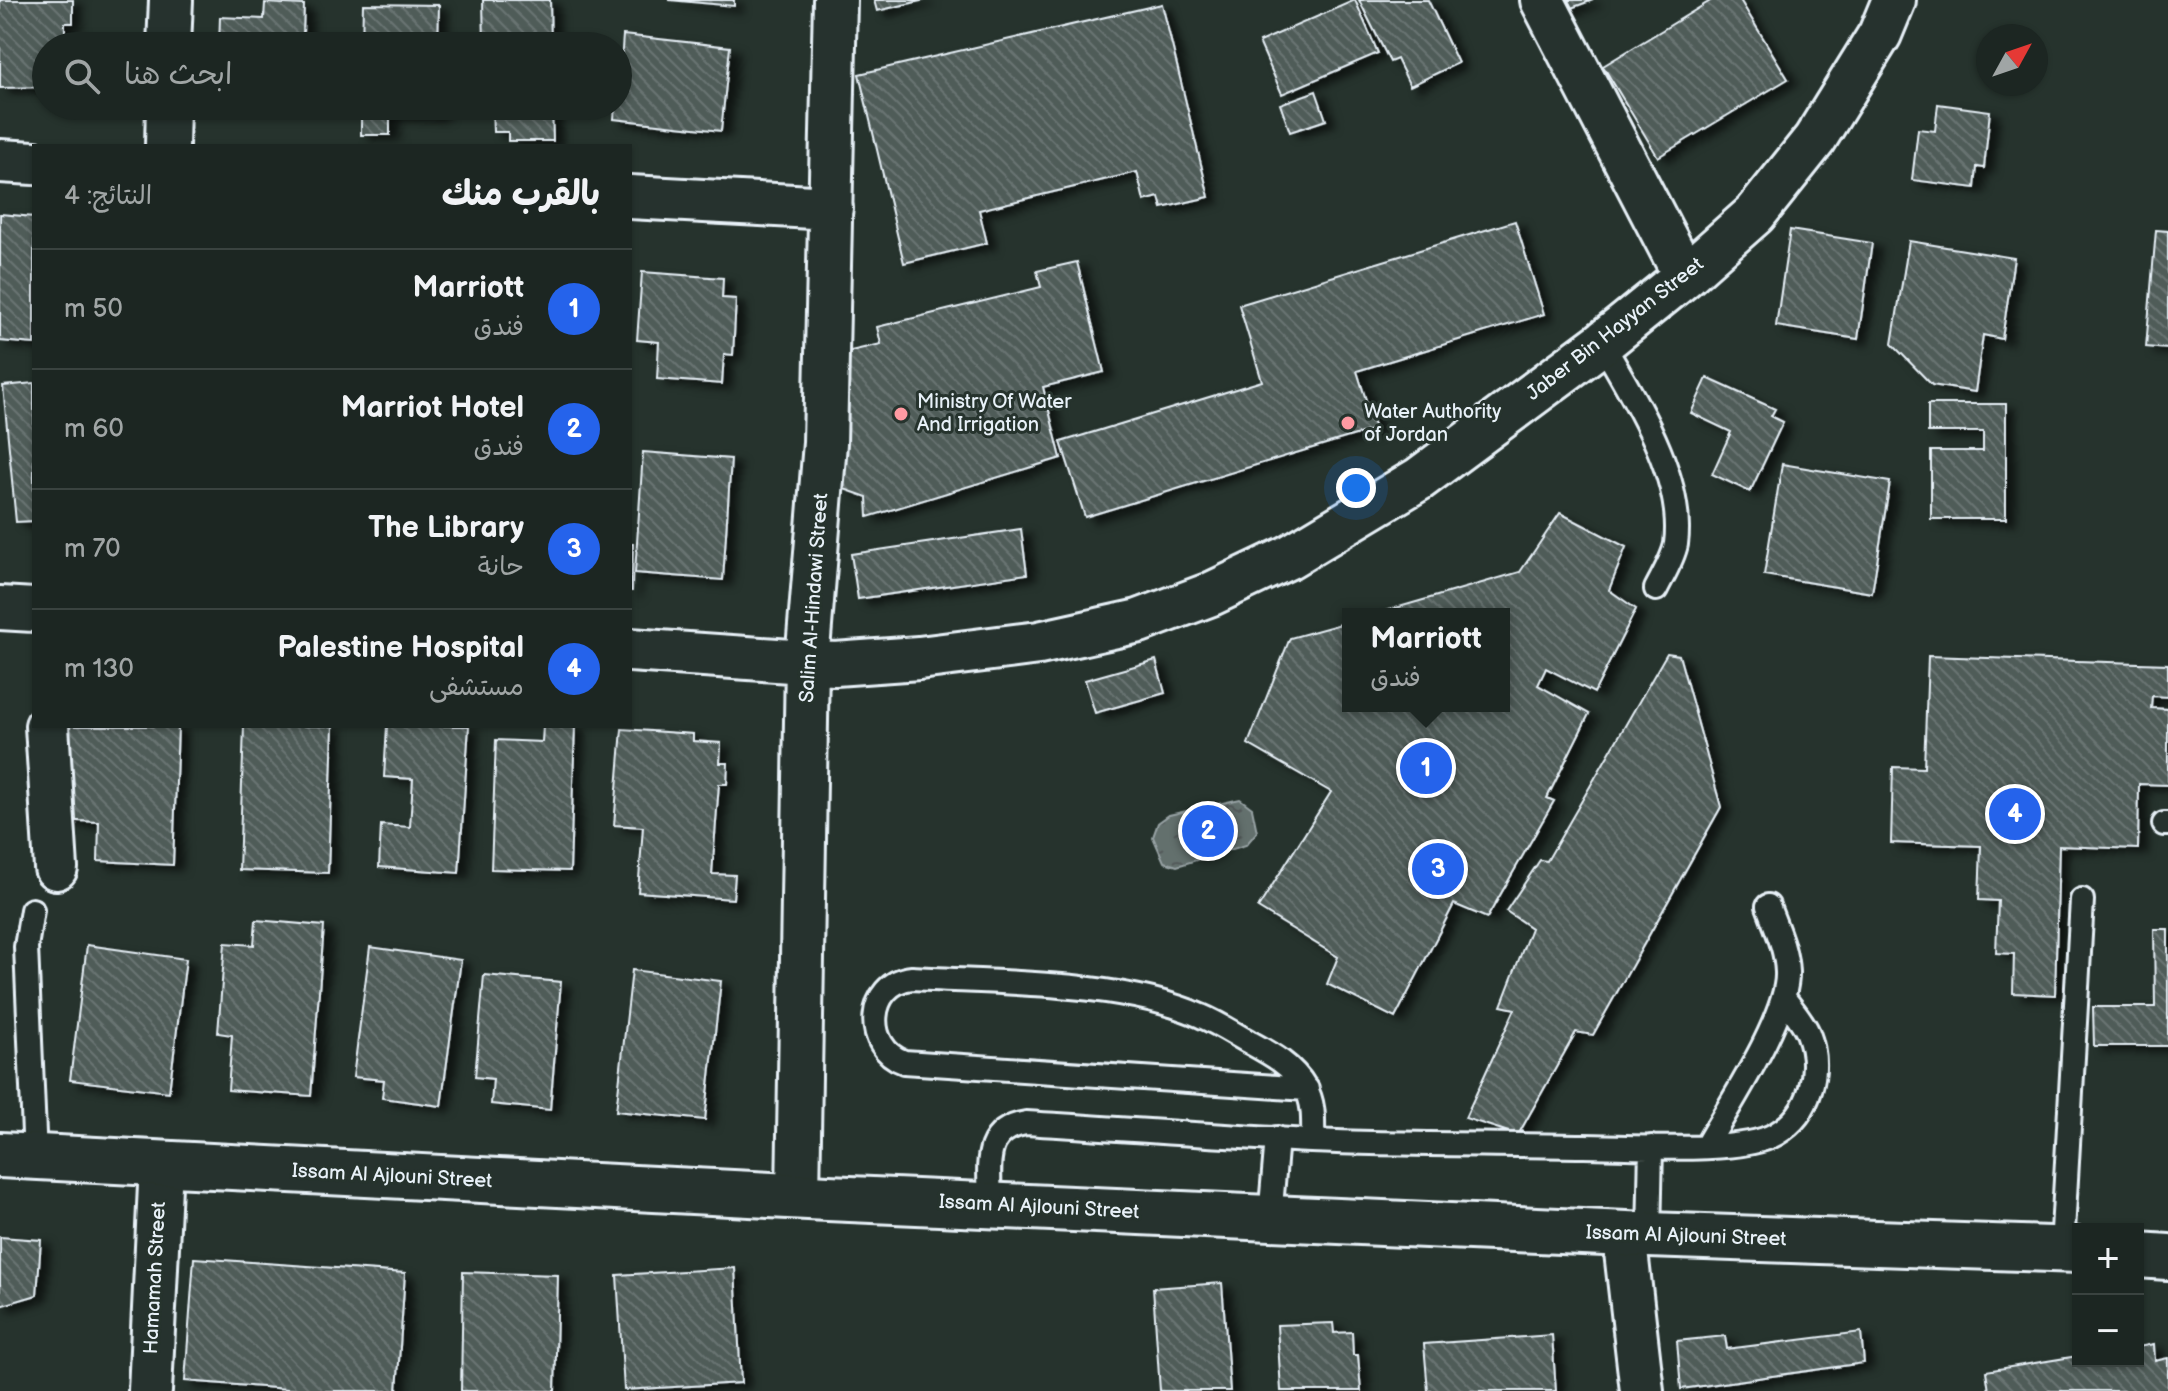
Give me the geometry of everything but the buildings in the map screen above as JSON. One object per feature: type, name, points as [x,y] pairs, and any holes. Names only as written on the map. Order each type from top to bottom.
[{"type":"street","points":[[170,32],[171,0]]},
{"type":"street","name":"Salim Al-Hindawi Street","points":[[813,1197],[802,1082],[821,663],[835,0]]},
{"type":"street","points":[[1542,0],[1685,276]]},
{"type":"street","name":"Jaber Bin Hayyan Street","points":[[632,650],[821,663],[919,658],[1039,643],[1139,621],[1211,594],[1289,557],[1419,479],[1602,343],[1755,214],[1815,139],[1880,34],[1894,0]]},
{"type":"street","points":[[167,144],[168,120]]},
{"type":"street","points":[[0,161],[32,163]]},
{"type":"street","points":[[632,197],[831,208]]},
{"type":"street","points":[[0,608],[32,610]]},
{"type":"street","points":[[47,728],[56,868]]},
{"type":"street","name":"Issam Al Ajlouni Street","points":[[17,1156],[1270,1218],[2070,1249]]},
{"type":"street","name":"Hamamah Street","points":[[150,1391],[175,1166]]},
{"type":"street","name":"Hamamah Street","points":[[175,1166],[177,1391]]},
{"type":"street","points":[[1637,1234],[1642,1391]]},
{"type":"street","points":[[2144,1255],[2168,1257]]},
{"type":"lane","points":[[1602,343],[1663,461],[1673,489],[1678,518],[1675,548],[1656,589]]},
{"type":"lane","points":[[2070,1249],[2082,900]]},
{"type":"lane","points":[[1706,1146],[1775,1021],[1784,998],[1787,975],[1785,951],[1768,906]]},
{"type":"lane","points":[[17,1156],[26,947],[32,910]]},
{"type":"lane","points":[[1307,1089],[904,1062],[887,1053],[877,1036],[877,1001],[891,984],[912,978],[1075,988],[1131,996],[1200,1015],[1284,1063],[1307,1089],[1313,1106],[1313,1141]]},
{"type":"lane","points":[[990,1205],[993,1141],[1013,1125],[1026,1123],[1313,1141],[1651,1147],[1753,1143],[1776,1135],[1794,1119],[1807,1100],[1814,1077],[1814,1054],[1807,1031],[1784,998]]},
{"type":"lane","points":[[1270,1218],[1277,1138]]},
{"type":"lane","points":[[1637,1234],[1651,1147]]},
{"type":"water","points":[[1240,799],[1252,808],[1257,832],[1246,845],[1177,866],[1164,862],[1153,837],[1158,823],[1169,815]]},
{"type":"place","name":"Ministry Of Water And Irrigation","points":[[901,414]]},
{"type":"place","name":"Water Authority of Jordan","points":[[1348,423]]},
{"type":"place","name":"Marriott","points":[[1426,768]]},
{"type":"place","name":"Palestine Hospital","points":[[2015,814]]},
{"type":"place","name":"Marriot Hotel","points":[[1208,831]]},
{"type":"place","name":"The Library","points":[[1438,869]]}]
